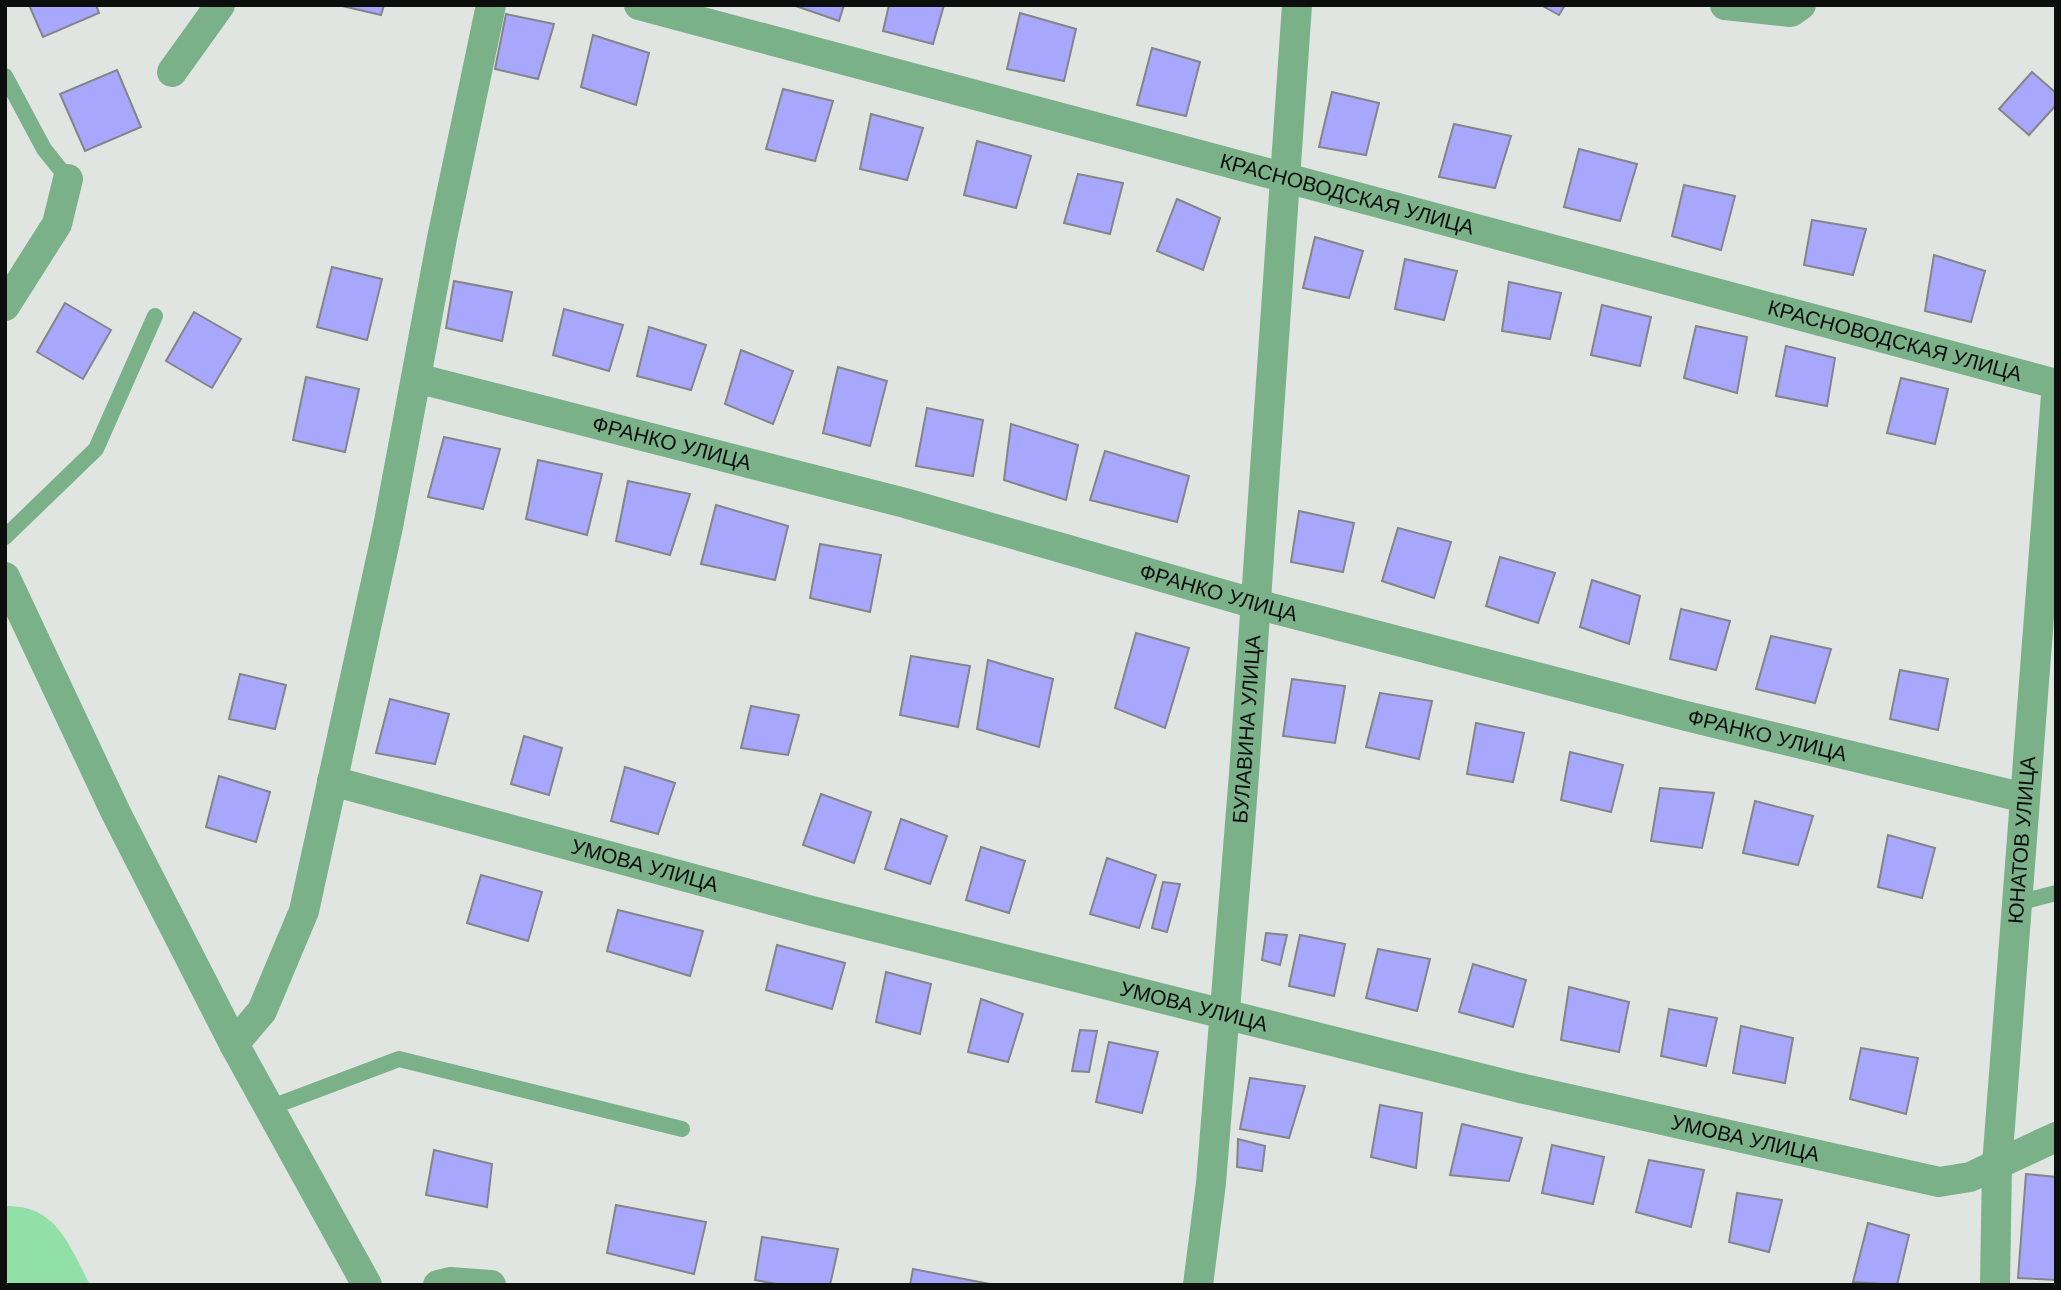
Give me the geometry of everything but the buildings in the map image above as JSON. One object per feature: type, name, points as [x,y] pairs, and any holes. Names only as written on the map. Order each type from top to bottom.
[{"type":"street","points":[[172,72],[220,5]]},
{"type":"street","points":[[234,1044],[262,1012],[304,911],[388,527],[491,5]]},
{"type":"street","name":"КРАСНОВОДСКАЯ УЛИЦА","points":[[639,5],[2056,384]]},
{"type":"street","name":"БУЛАВИНА УЛИЦА","points":[[1198,1285],[1211,1183],[1256,604],[1297,5]]},
{"type":"street","points":[[1725,5],[1791,12],[1801,5]]},
{"type":"street","points":[[5,306],[57,224],[68,179]]},
{"type":"street","name":"ФРАНКО УЛИЦА","points":[[416,378],[905,503],[1256,604],[1686,716],[2025,797]]},
{"type":"street","name":"ЮНАТОВ УЛИЦА","points":[[1995,1285],[1997,1165],[2056,395]]},
{"type":"street","points":[[5,577],[116,813],[234,1044],[366,1285]]},
{"type":"street","name":"УМОВА УЛИЦА","points":[[332,781],[811,911],[1520,1088],[1939,1182],[1970,1177],[2056,1137]]},
{"type":"street","points":[[438,1285],[491,1285]]},
{"type":"lane","points":[[5,76],[44,149],[68,179]]},
{"type":"lane","points":[[5,537],[96,449],[155,316]]},
{"type":"lane","points":[[2017,903],[2056,893]]},
{"type":"lane","points":[[269,1108],[399,1059],[682,1129]]},
{"type":"green space","points":[[5,1206],[23,1207],[49,1220],[68,1243],[90,1285],[5,1285]]}]
